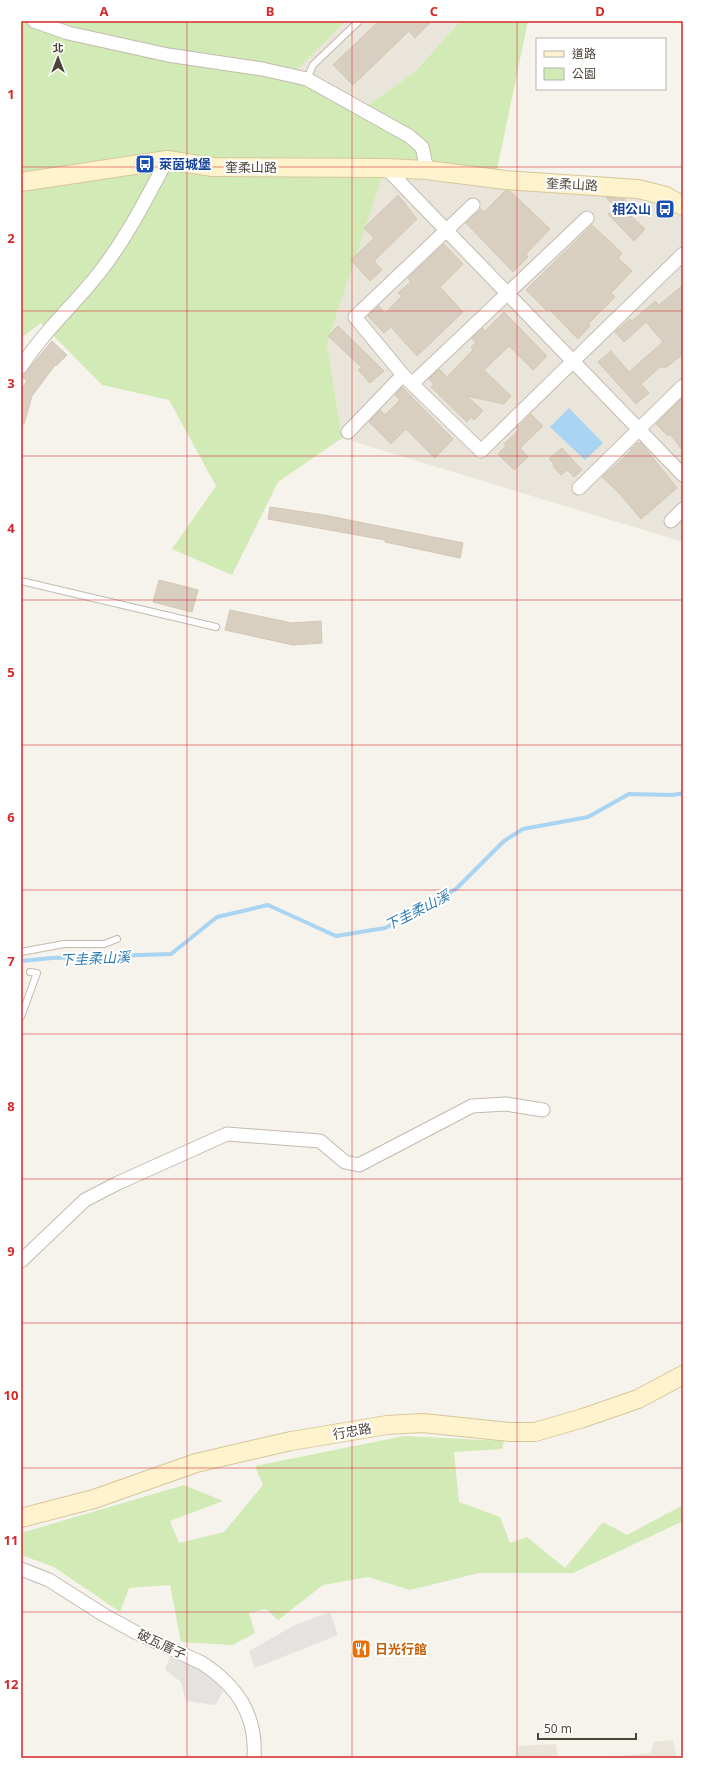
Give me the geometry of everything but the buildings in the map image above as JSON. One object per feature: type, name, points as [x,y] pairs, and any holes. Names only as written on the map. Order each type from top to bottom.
[{"type":"street","points":[[34,21],[68,33],[168,55],[262,69],[307,79],[409,136],[422,147],[427,170]]},
{"type":"street","points":[[21,367],[32,349],[99,273],[126,233],[167,160]]},
{"type":"street","name":"奎柔山路","points":[[21,182],[167,160],[213,167],[386,168],[427,170],[504,180],[638,189],[666,196],[683,206]]},
{"type":"street","points":[[386,168],[683,475]]},
{"type":"street","points":[[473,205],[355,317],[408,379],[481,451],[683,254]]},
{"type":"street","points":[[348,432],[508,294],[587,218]]},
{"type":"street","points":[[578,488],[683,386]]},
{"type":"street","points":[[671,521],[683,509]]},
{"type":"street","points":[[21,1262],[85,1200],[118,1182],[227,1134],[320,1141],[345,1162],[359,1166],[472,1106],[506,1104],[543,1110]]},
{"type":"street","name":"行忠路","points":[[21,1518],[94,1498],[196,1463],[291,1441],[387,1424],[423,1423],[510,1432],[535,1432],[583,1418],[638,1399],[681,1377]]},
{"type":"street","name":"破瓦厝子","points":[[21,1569],[49,1580],[104,1615],[202,1663],[217,1673],[231,1686],[244,1706],[254,1731],[254,1758]]},
{"type":"lane","points":[[307,79],[313,65],[359,21]]},
{"type":"lane","points":[[21,581],[216,627]]},
{"type":"lane","points":[[21,952],[64,944],[104,944],[116,939]]},
{"type":"lane","points":[[21,1017],[37,972],[30,972]]},
{"type":"shaded area","points":[[346,21],[458,22],[415,72],[365,107],[291,75]]},
{"type":"shaded area","points":[[384,170],[650,194],[683,211],[683,542],[342,438],[327,344]]},
{"type":"shaded area","points":[[330,1612],[338,1635],[255,1668],[249,1651],[293,1626]]},
{"type":"shaded area","points":[[170,1657],[205,1670],[218,1679],[223,1692],[215,1705],[186,1701],[181,1682],[165,1670]]},
{"type":"shaded area","points":[[673,1740],[677,1758],[600,1758],[650,1753],[654,1742]]},
{"type":"shaded area","points":[[556,1744],[558,1758],[517,1758],[518,1746]]},
{"type":"green space","points":[[21,21],[346,21],[291,75],[365,107],[415,72],[458,23],[456,21],[528,21],[494,184],[384,171],[327,344],[342,438],[278,482],[232,575],[172,549],[216,486],[169,400],[102,385],[41,323],[21,338]]},
{"type":"green space","points":[[404,1436],[504,1441],[502,1449],[454,1452],[459,1502],[500,1517],[510,1543],[527,1537],[565,1568],[603,1522],[627,1535],[683,1505],[683,1521],[573,1573],[479,1573],[410,1590],[368,1577],[323,1585],[278,1620],[266,1609],[249,1613],[255,1633],[233,1645],[181,1642],[170,1585],[129,1588],[120,1612],[54,1567],[21,1555],[21,1533],[184,1485],[223,1501],[170,1521],[179,1543],[224,1532],[263,1485],[255,1466]]},
{"type":"water","points":[[569,408],[603,443],[585,460],[550,427]]},
{"type":"waterway","name":"下圭柔山溪","points":[[21,961],[52,958],[171,954],[217,917],[268,905],[336,936],[385,928],[456,889],[504,841],[523,829],[588,817],[629,794],[673,795],[683,793]]},
{"type":"place","name":"萊茵城堡","points":[[145,164]]},
{"type":"place","name":"相公山","points":[[665,209]]},
{"type":"place","name":"日光行館","points":[[361,1649]]}]
